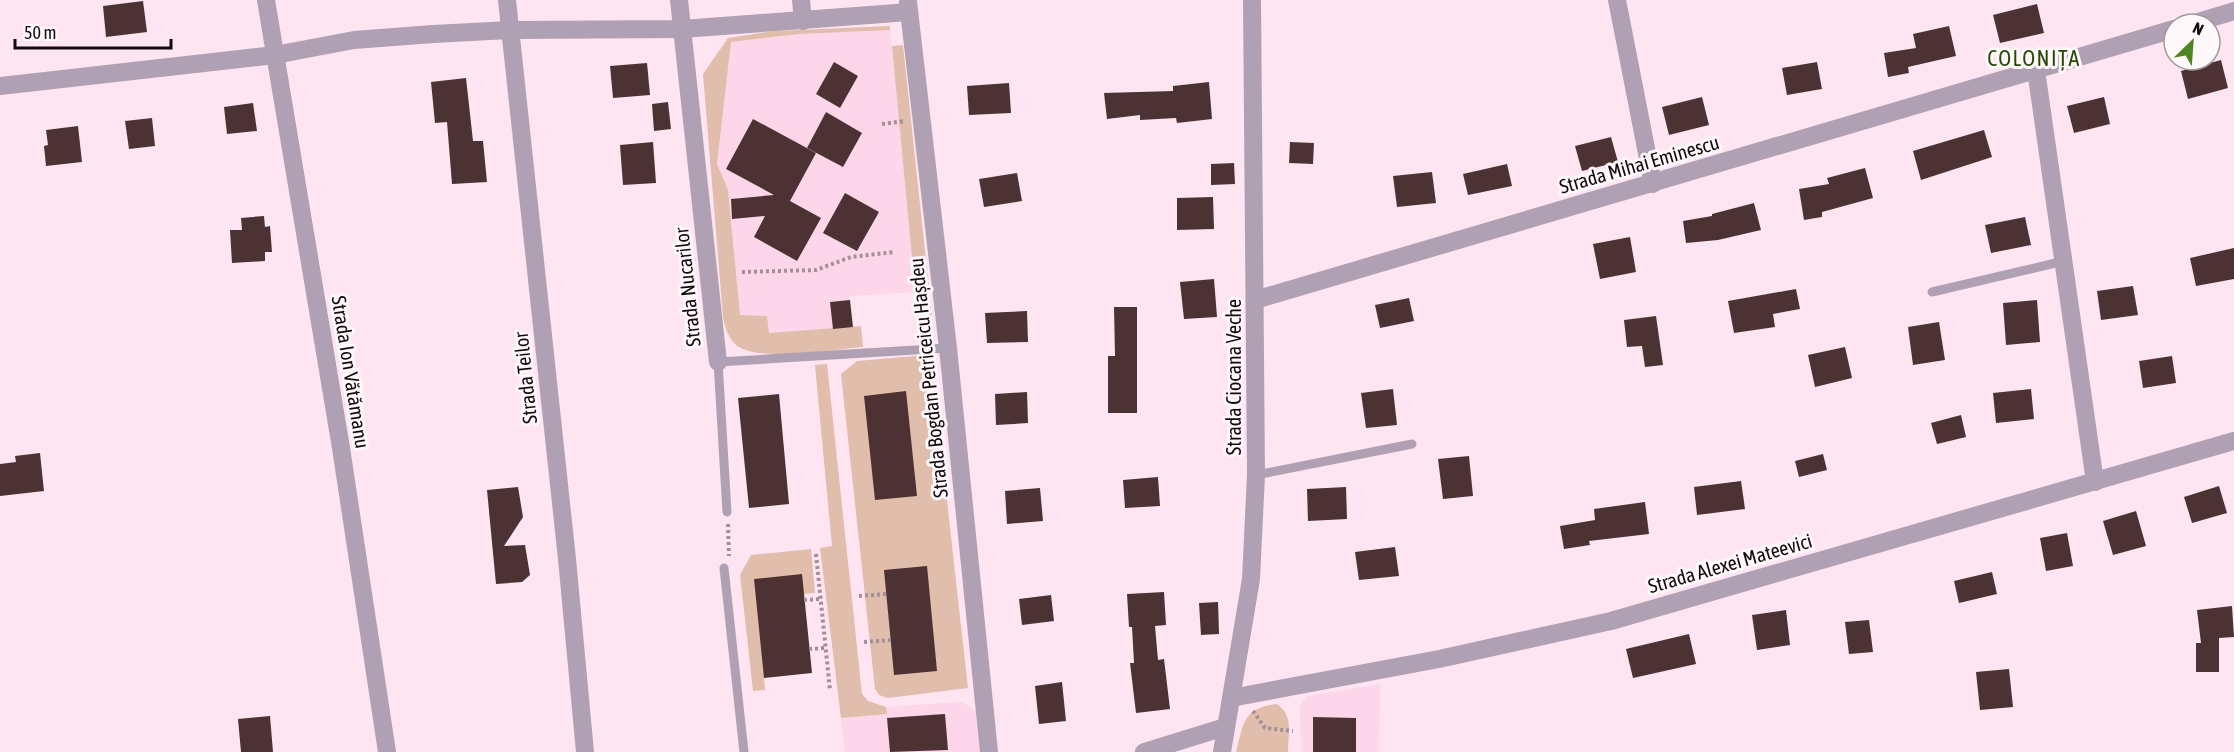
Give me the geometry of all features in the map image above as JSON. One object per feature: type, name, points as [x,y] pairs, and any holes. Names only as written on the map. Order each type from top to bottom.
[{"type":"street","name":"Strada Ion Vătămanu","points":[[266,0],[341,448],[387,752]]},
{"type":"street","name":"Strada Teilor","points":[[507,0],[566,548],[585,752]]},
{"type":"street","name":"Strada Nucarilor","points":[[679,0],[718,362]]},
{"type":"street","points":[[801,0],[803,21]]},
{"type":"street","name":"Strada Ciocana Veche","points":[[1222,752],[1225,727],[1237,697],[1251,579],[1256,475],[1252,0]]},
{"type":"street","points":[[1617,0],[1653,184]]},
{"type":"street","points":[[0,86],[275,55],[354,40],[510,30],[682,29],[803,21],[909,6]]},
{"type":"street","name":"Strada Bogdan Petriceicu Hașdeu","points":[[909,6],[948,348],[989,752]]},
{"type":"street","name":"Strada Mihai Eminescu","points":[[1255,300],[2162,33]]},
{"type":"street","points":[[2036,70],[2095,482]]},
{"type":"street","name":"Strada Alexei Mateevici","points":[[1237,697],[1438,659],[1611,621],[2234,441]]},
{"type":"street","points":[[1144,752],[1225,727]]},
{"type":"lane","points":[[1932,292],[2064,261]]},
{"type":"lane","points":[[718,362],[948,348]]},
{"type":"lane","name":"Strada Nucarilor","points":[[718,362],[728,512]]},
{"type":"lane","points":[[1256,475],[1412,444]]},
{"type":"lane","points":[[724,568],[744,752]]},
{"type":"path","points":[[742,272],[816,270],[851,257],[894,252]]},
{"type":"path","points":[[724,568],[730,554],[728,512]]},
{"type":"path","points":[[816,554],[830,690]]},
{"type":"path","points":[[859,596],[887,594]]},
{"type":"path","points":[[804,600],[821,599]]},
{"type":"path","points":[[864,642],[891,640]]},
{"type":"path","points":[[809,649],[826,648]]},
{"type":"path","points":[[1237,697],[1265,728],[1293,731]]},
{"type":"shaded area","points":[[890,26],[890,30],[799,34],[731,42],[717,164],[728,190],[740,315],[767,316],[769,333],[861,326],[863,347],[795,354],[758,353],[744,349],[732,340],[723,317],[703,74],[728,38],[774,31]]},
{"type":"shaded area","points":[[890,30],[918,292],[849,296],[853,327],[769,333],[740,316],[728,190],[717,164],[731,42],[799,34]]},
{"type":"shaded area","points":[[903,45],[933,326],[931,331],[918,321],[892,46]]},
{"type":"shaded area","points":[[927,355],[931,358],[968,688],[888,698],[879,695],[875,689],[841,374],[857,361]]},
{"type":"shaded area","points":[[827,364],[862,694],[868,701],[886,707],[887,714],[841,718],[820,548],[832,546],[815,365]]},
{"type":"shaded area","points":[[811,549],[815,593],[804,594],[764,678],[765,690],[753,691],[740,575],[751,555]]},
{"type":"shaded area","points":[[1380,684],[1379,752],[1301,752],[1300,706],[1307,696]]},
{"type":"shaded area","points":[[962,702],[975,710],[980,752],[845,752],[841,718],[886,714],[886,707]]},
{"type":"shaded area","points":[[1277,704],[1288,719],[1288,752],[1236,752],[1244,725],[1251,713],[1257,709]]},
{"type":"building","points":[[143,1],[147,32],[106,37],[103,6]]},
{"type":"building","points":[[2037,4],[2044,33],[2000,43],[1993,15]]},
{"type":"building","points":[[1949,26],[1956,56],[1908,67],[1909,73],[1888,77],[1884,53],[1916,48],[1913,34]]},
{"type":"building","points":[[834,62],[858,76],[840,108],[816,94]]},
{"type":"building","points":[[1817,62],[1822,89],[1787,95],[1782,68]]},
{"type":"building","points":[[647,63],[650,95],[613,98],[610,66]]},
{"type":"building","points":[[2222,64],[2228,88],[2188,99],[2181,72],[2222,72]]},
{"type":"building","points":[[466,78],[473,141],[483,141],[487,182],[452,184],[447,122],[435,123],[431,82]]},
{"type":"building","points":[[1209,82],[1212,119],[1177,123],[1176,118],[1140,120],[1140,115],[1107,119],[1104,93],[1173,91],[1173,86]]},
{"type":"building","points":[[1009,83],[1011,113],[969,115],[967,86]]},
{"type":"building","points":[[1702,97],[1709,125],[1669,135],[1662,107]]},
{"type":"building","points":[[2104,97],[2110,124],[2074,133],[2067,106]]},
{"type":"building","points":[[668,102],[671,129],[654,131],[652,104]]},
{"type":"building","points":[[253,103],[257,131],[227,134],[224,107]]},
{"type":"building","points":[[826,112],[862,133],[843,167],[807,148]]},
{"type":"building","points":[[152,118],[155,146],[129,149],[125,121]]},
{"type":"building","points":[[753,119],[816,153],[790,201],[821,218],[797,261],[754,237],[765,216],[732,219],[731,199],[774,195],[726,169]]},
{"type":"building","points":[[78,126],[82,162],[46,166],[44,146],[48,145],[46,130]]},
{"type":"building","points":[[1984,130],[1992,157],[1921,180],[1913,151]]},
{"type":"building","points":[[1611,137],[1618,162],[1582,171],[1575,146]]},
{"type":"building","points":[[653,142],[656,183],[623,185],[620,145]]},
{"type":"building","points":[[1290,142],[1314,143],[1313,164],[1289,163]]},
{"type":"building","points":[[1234,163],[1235,184],[1211,185],[1211,164]]},
{"type":"building","points":[[1507,164],[1512,186],[1468,195],[1463,174]]},
{"type":"building","points":[[1865,168],[1873,198],[1822,212],[1822,217],[1804,220],[1799,189],[1829,184],[1827,178]]},
{"type":"building","points":[[1432,172],[1436,203],[1397,207],[1393,176]]},
{"type":"building","points":[[1017,173],[1022,201],[984,207],[979,179]]},
{"type":"building","points":[[845,193],[879,212],[857,251],[823,233]]},
{"type":"building","points":[[1213,197],[1214,229],[1177,230],[1177,198]]},
{"type":"building","points":[[1754,203],[1761,230],[1718,240],[1686,243],[1683,221],[1712,216],[1712,214]]},
{"type":"building","points":[[264,216],[265,227],[270,226],[272,252],[265,252],[265,261],[232,263],[230,230],[242,230],[241,218]]},
{"type":"building","points":[[2025,217],[2031,245],[1991,253],[1985,225]]},
{"type":"building","points":[[1630,237],[1636,272],[1600,279],[1593,244]]},
{"type":"building","points":[[2234,248],[2234,279],[2196,286],[2190,258]]},
{"type":"building","points":[[1214,279],[1217,317],[1184,319],[1180,282]]},
{"type":"building","points":[[2133,286],[2138,315],[2101,320],[2097,291]]},
{"type":"building","points":[[1796,289],[1800,309],[1773,314],[1775,327],[1734,333],[1728,301]]},
{"type":"building","points":[[1409,298],[1414,321],[1380,328],[1375,305]]},
{"type":"building","points":[[850,300],[853,327],[833,329],[830,302]]},
{"type":"building","points":[[2037,300],[2040,342],[2006,345],[2003,303]]},
{"type":"building","points":[[1114,307],[1137,307],[1137,413],[1108,413],[1108,356],[1115,356]]},
{"type":"building","points":[[1027,311],[1028,342],[987,343],[985,313]]},
{"type":"building","points":[[1656,316],[1663,365],[1645,367],[1642,346],[1627,347],[1624,320]]},
{"type":"building","points":[[1939,322],[1945,360],[1913,365],[1908,327]]},
{"type":"building","points":[[1845,347],[1852,378],[1815,387],[1808,355]]},
{"type":"building","points":[[2172,356],[2176,383],[2143,388],[2139,361]]},
{"type":"building","points":[[1393,389],[1397,425],[1366,428],[1361,393]]},
{"type":"building","points":[[2031,389],[2034,419],[1996,423],[1993,393]]},
{"type":"building","points":[[906,391],[917,496],[875,500],[864,396]]},
{"type":"building","points":[[1027,392],[1028,423],[996,425],[995,394]]},
{"type":"building","points":[[779,394],[789,504],[749,508],[738,398]]},
{"type":"building","points":[[1961,415],[1966,437],[1937,444],[1931,423]]},
{"type":"building","points":[[40,453],[44,491],[0,496],[0,464],[16,462],[15,456]]},
{"type":"building","points":[[1823,454],[1827,470],[1799,477],[1795,461]]},
{"type":"building","points":[[1469,456],[1473,496],[1443,499],[1438,459]]},
{"type":"building","points":[[1158,477],[1160,506],[1125,508],[1123,480]]},
{"type":"building","points":[[1741,481],[1745,509],[1697,515],[1694,487]]},
{"type":"building","points":[[2219,486],[2227,513],[2192,523],[2184,497]]},
{"type":"building","points":[[518,487],[523,517],[504,546],[525,545],[530,575],[522,582],[496,584],[487,490]]},
{"type":"building","points":[[1346,487],[1347,519],[1308,521],[1307,489]]},
{"type":"building","points":[[1040,488],[1043,521],[1007,524],[1005,491]]},
{"type":"building","points":[[1645,502],[1649,534],[1589,541],[1590,545],[1564,549],[1560,526],[1595,520],[1594,509]]},
{"type":"building","points":[[2136,511],[2146,546],[2113,555],[2103,521]]},
{"type":"building","points":[[2067,533],[2073,566],[2046,571],[2040,538]]},
{"type":"building","points":[[1395,547],[1399,576],[1359,580],[1355,552]]},
{"type":"building","points":[[927,566],[937,671],[894,675],[884,570]]},
{"type":"building","points":[[1992,572],[1997,594],[1959,603],[1954,581]]},
{"type":"building","points":[[802,574],[812,673],[764,678],[754,579]]},
{"type":"building","points":[[1164,592],[1166,625],[1155,626],[1158,660],[1164,659],[1170,709],[1136,713],[1130,663],[1134,663],[1132,627],[1129,627],[1127,594]]},
{"type":"building","points":[[1051,595],[1054,621],[1022,625],[1019,599]]},
{"type":"building","points":[[1218,602],[1219,634],[1201,635],[1199,603]]},
{"type":"building","points":[[2232,606],[2234,637],[2219,638],[2219,672],[2196,672],[2196,643],[2201,643],[2197,610]]},
{"type":"building","points":[[1786,610],[1790,645],[1757,650],[1752,615]]},
{"type":"building","points":[[1869,620],[1873,652],[1849,654],[1845,622]]},
{"type":"building","points":[[1689,634],[1696,664],[1633,678],[1626,649]]},
{"type":"building","points":[[2009,669],[2013,707],[1980,710],[1976,672]]},
{"type":"building","points":[[1062,682],[1066,721],[1039,724],[1035,686]]},
{"type":"building","points":[[945,714],[948,750],[890,752],[887,718]]},
{"type":"building","points":[[270,716],[273,752],[241,752],[238,719]]},
{"type":"building","points":[[1313,717],[1356,718],[1356,752],[1313,752]]},
{"type":"district","name":"COLONIȚA","points":[[2034,58]]}]
